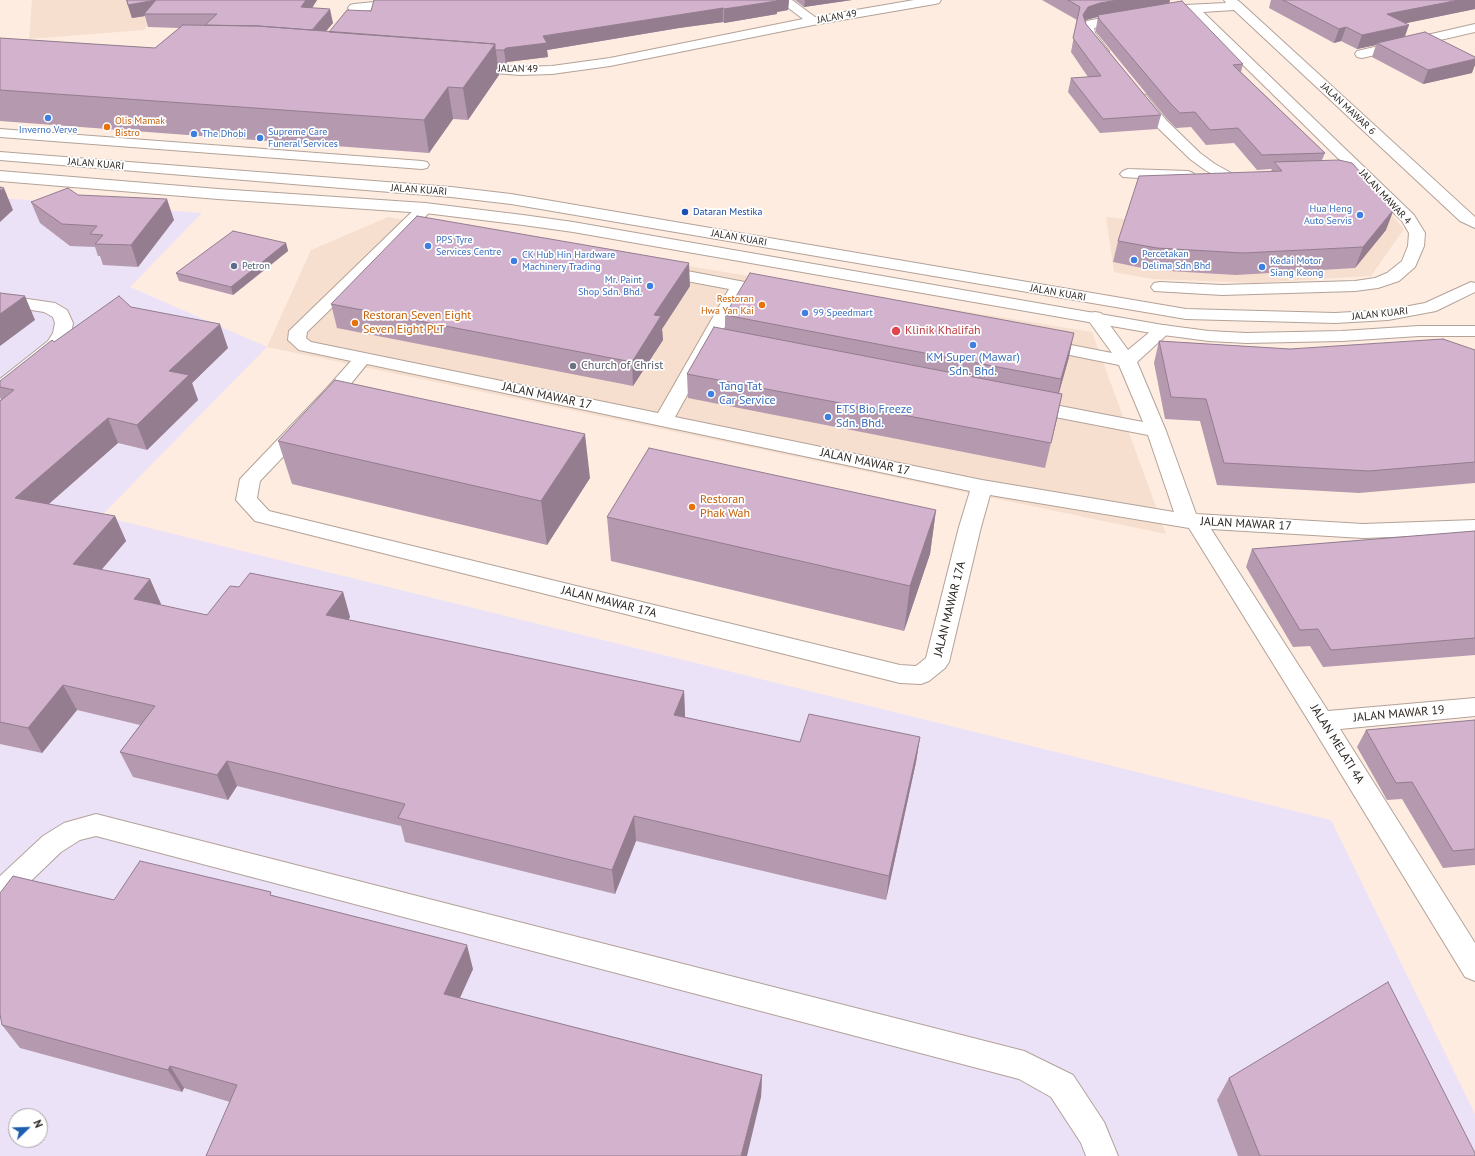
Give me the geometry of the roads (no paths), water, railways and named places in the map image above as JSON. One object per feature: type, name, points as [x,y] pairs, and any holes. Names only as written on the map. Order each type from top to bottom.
[{"type":"street","points":[[345,19],[356,4],[430,0]]},
{"type":"street","points":[[784,0],[813,22]]},
{"type":"street","name":"JALAN 49","points":[[458,66],[520,71],[552,70],[610,62],[813,22],[935,0]]},
{"type":"street","points":[[1175,10],[1234,3]]},
{"type":"street","name":"JALAN MAWAR 6","points":[[1234,3],[1470,220],[1475,235]]},
{"type":"street","name":"JALAN MAWAR 4","points":[[1160,287],[1222,290],[1355,286],[1378,283],[1393,277],[1409,263],[1416,246],[1417,233],[1408,218],[1193,9]]},
{"type":"street","points":[[1111,62],[1089,34],[1088,28],[1091,24],[1138,16]]},
{"type":"street","points":[[1362,54],[1475,28]]},
{"type":"street","points":[[1128,174],[1235,177],[1210,167],[1195,156],[1161,123],[1134,91]]},
{"type":"street","points":[[0,133],[422,165]]},
{"type":"street","name":"JALAN KUARI","points":[[0,156],[450,192],[511,199],[1186,314],[1335,318],[1388,315],[1430,307],[1474,288]]},
{"type":"street","points":[[1342,174],[1363,173]]},
{"type":"street","name":"JALAN KUARI","points":[[0,176],[218,194],[425,208],[573,227],[1163,330],[1209,336],[1246,338],[1342,336],[1419,331],[1475,332]]},
{"type":"street","name":"JALAN MAWAR 17","points":[[425,208],[406,224],[298,330],[297,340],[305,346],[982,487],[1192,522],[1362,531],[1475,527]]},
{"type":"street","points":[[406,224],[429,229]]},
{"type":"street","points":[[646,269],[786,295]]},
{"type":"street","points":[[664,420],[714,344],[739,286]]},
{"type":"street","points":[[1179,288],[1186,314]]},
{"type":"street","points":[[0,300],[49,307],[61,314],[64,323],[62,333],[54,345],[0,388]]},
{"type":"street","name":"JALAN MAWAR 17","points":[[1095,317],[1127,361],[1192,522]]},
{"type":"street","points":[[1026,341],[1127,361],[1163,330]]},
{"type":"street","points":[[1209,336],[1220,351],[1227,354]]},
{"type":"street","name":"JALAN MAWAR 17A","points":[[363,358],[333,393],[250,479],[246,500],[262,516],[900,674],[921,675],[937,662],[970,527],[982,487]]},
{"type":"street","points":[[1009,402],[1156,431]]},
{"type":"street","name":"JALAN MELATI 4A","points":[[1192,522],[1322,721],[1475,968]]},
{"type":"street","name":"JALAN MAWAR 19","points":[[1322,721],[1475,707]]},
{"type":"street","points":[[0,893],[52,844],[73,831],[96,825],[1024,1066],[1062,1086],[1092,1133],[1102,1156]]},
{"type":"place","name":"Inverno Verve","points":[[48,118]]},
{"type":"place","name":"Olis Mamak Bistro","points":[[107,127]]},
{"type":"place","name":"The Dhobi","points":[[194,134]]},
{"type":"place","name":"Supreme Care Funeral Services","points":[[260,138]]},
{"type":"place","name":"Dataran Mestika","points":[[685,212]]},
{"type":"place","name":"Hua Heng Auto Servis","points":[[1360,215]]},
{"type":"place","name":"PPS Tyre Services Centre","points":[[428,246]]},
{"type":"place","name":"Percetakan Delima Sdn Bhd","points":[[1134,260]]},
{"type":"place","name":"CK Hub Hin Hardware Machinery Trading","points":[[514,261]]},
{"type":"place","name":"Petron","points":[[234,266]]},
{"type":"place","name":"Kedai Motor Siang Keong","points":[[1262,267]]},
{"type":"place","name":"Mr. Paint Shop Sdn. Bhd.","points":[[650,286]]},
{"type":"place","name":"Restoran Hwa Yan Kai","points":[[762,305]]},
{"type":"place","name":"99 Speedmart","points":[[805,313]]},
{"type":"place","name":"Restoran Seven Eight Seven Eight PLT","points":[[355,323]]},
{"type":"place","name":"Klinik Khalifah","points":[[896,331]]},
{"type":"place","name":"KM Super (Mawar) Sdn. Bhd.","points":[[973,345]]},
{"type":"place","name":"Church of Christ","points":[[573,366]]},
{"type":"place","name":"Tang Tat Car Service","points":[[711,394]]},
{"type":"place","name":"ETS Bio Freeze Sdn. Bhd.","points":[[828,417]]},
{"type":"place","name":"Restoran Phak Wah","points":[[692,507]]}]
